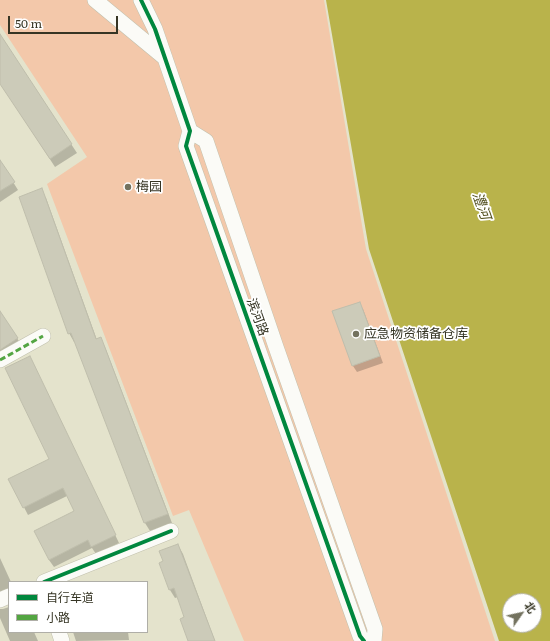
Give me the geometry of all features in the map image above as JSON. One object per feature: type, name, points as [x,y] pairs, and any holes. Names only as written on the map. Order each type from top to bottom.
[{"type":"street","points":[[95,0],[166,58]]},
{"type":"street","name":"滨河路","points":[[141,0],[155,29],[166,58],[190,131],[186,146],[360,636],[364,641]]},
{"type":"street","points":[[190,131],[206,141],[273,340],[375,629],[374,641]]},
{"type":"street","points":[[0,360],[43,336]]},
{"type":"street","points":[[257,346],[273,340]]},
{"type":"street","points":[[318,519],[335,514]]},
{"type":"street","points":[[46,581],[171,531]]},
{"type":"shaded area","points":[[0,0],[324,0],[366,249],[495,641],[244,641],[189,510],[173,516],[47,184],[87,157],[0,25]]},
{"type":"water","name":"澧河","points":[[326,0],[550,0],[550,641],[499,641],[369,249]]},
{"type":"building","points":[[0,34],[72,144],[50,159],[0,84]]},
{"type":"building","points":[[0,160],[15,182],[0,191]]},
{"type":"building","points":[[42,188],[96,339],[101,337],[168,514],[144,523],[71,333],[68,334],[19,197]]},
{"type":"building","name":"应急物资储备仓库","points":[[360,302],[380,356],[352,366],[332,311]]},
{"type":"building","points":[[0,311],[18,338],[0,350]]},
{"type":"building","points":[[30,356],[116,535],[91,547],[88,540],[49,560],[34,531],[74,511],[63,488],[23,508],[8,479],[49,459],[5,368]]},
{"type":"building","points":[[178,544],[215,641],[188,641],[180,619],[184,617],[174,588],[169,590],[159,563],[163,561],[159,551]]},
{"type":"marked path","points":[[0,360],[43,336]]},
{"type":"cycle path","points":[[141,0],[155,29],[190,131],[186,146],[360,636],[364,641]]},
{"type":"cycle path","points":[[46,581],[171,531]]},
{"type":"place","name":"梅园","points":[[128,187]]},
{"type":"place","name":"应急物资储备仓库","points":[[356,334]]}]
